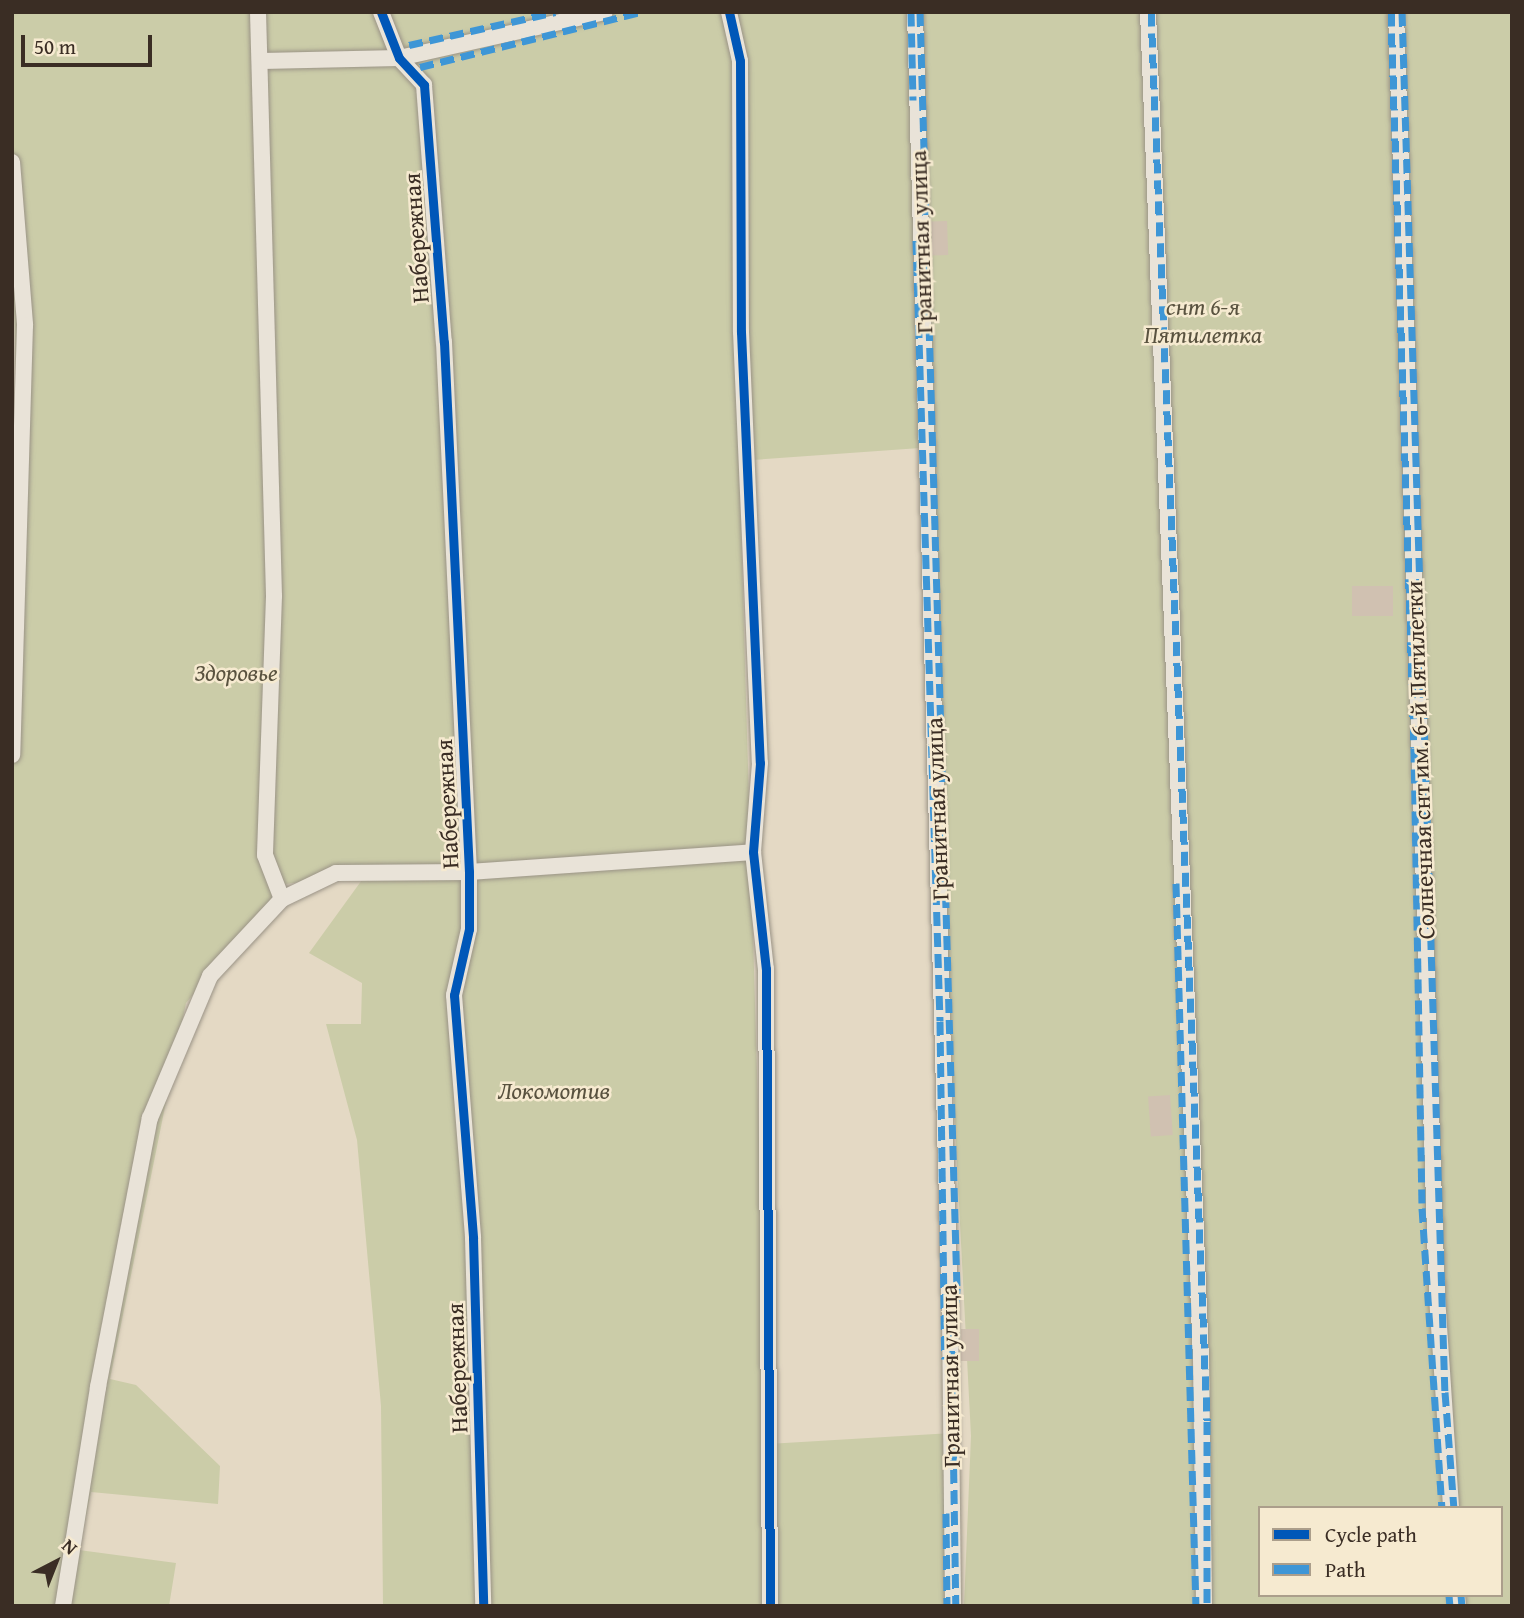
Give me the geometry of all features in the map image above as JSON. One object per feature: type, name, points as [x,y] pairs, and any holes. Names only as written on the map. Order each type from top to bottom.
[{"type":"street","points":[[258,12],[274,596],[265,855],[282,899]]},
{"type":"street","name":"Набережная","points":[[381,12],[399,58],[424,85],[443,342],[470,929],[454,995],[473,1238],[483,1606]]},
{"type":"street","points":[[261,61],[399,58],[605,12]]},
{"type":"street","points":[[730,12],[740,61],[741,332],[760,763],[753,852],[766,969],[770,1606]]},
{"type":"street","name":"Гранитная улица","points":[[915,12],[950,1315],[953,1606]]},
{"type":"street","points":[[1148,12],[1201,1359],[1204,1606]]},
{"type":"street","name":"Солнечная снт им. 6-й Пятилетки","points":[[1396,12],[1437,1282],[1451,1506]]},
{"type":"street","points":[[12,162],[25,325],[12,755]]},
{"type":"street","points":[[63,1606],[98,1387],[150,1118],[210,976],[282,899],[336,873],[469,872],[753,852]]},
{"type":"green space","points":[[12,12],[1512,12],[1512,1606],[964,1606],[971,1436],[920,448],[739,461],[768,1444],[952,1433],[951,1606],[383,1606],[381,1406],[357,1140],[326,1024],[361,1024],[362,983],[309,953],[367,873],[286,884],[186,1003],[110,1379],[136,1385],[220,1466],[218,1504],[91,1492],[79,1550],[176,1563],[169,1606],[12,1606],[12,759],[23,624],[12,240]]},
{"type":"building","points":[[947,221],[948,255],[932,256],[931,222]]},
{"type":"building","points":[[1352,586],[1393,586],[1393,616],[1352,616]]},
{"type":"building","points":[[1170,1095],[1173,1135],[1151,1136],[1148,1097]]},
{"type":"building","points":[[961,1329],[979,1329],[979,1361],[961,1361]]},
{"type":"marked path","points":[[409,45],[555,12]]},
{"type":"marked path","points":[[420,67],[641,12]]},
{"type":"marked path","points":[[911,12],[913,100]]},
{"type":"marked path","points":[[920,12],[957,1288],[952,1364],[956,1606]]},
{"type":"marked path","points":[[1151,12],[1207,1421],[1207,1606]]},
{"type":"marked path","points":[[1391,12],[1414,748],[1422,1208],[1442,1506]]},
{"type":"marked path","points":[[1402,12],[1445,1392],[1454,1506]]},
{"type":"marked path","points":[[916,240],[940,1021],[945,1359]]},
{"type":"marked path","points":[[1176,883],[1196,1606]]},
{"type":"marked path","points":[[946,1513],[947,1606]]},
{"type":"marked path","points":[[1449,1597],[1450,1606]]},
{"type":"marked path","points":[[1461,1597],[1462,1606]]},
{"type":"cycle path","points":[[381,12],[399,58],[424,85],[444,342],[469,872],[469,929],[454,995],[473,1238],[483,1606]]},
{"type":"cycle path","points":[[729,12],[740,61],[741,332],[760,763],[753,852],[766,969],[770,1606]]},
{"type":"park label","name":"снт 6-я Пятилетка","points":[[1203,321]]},
{"type":"park label","name":"Здоровье","points":[[236,673]]},
{"type":"park label","name":"Локомотив","points":[[554,1091]]}]
